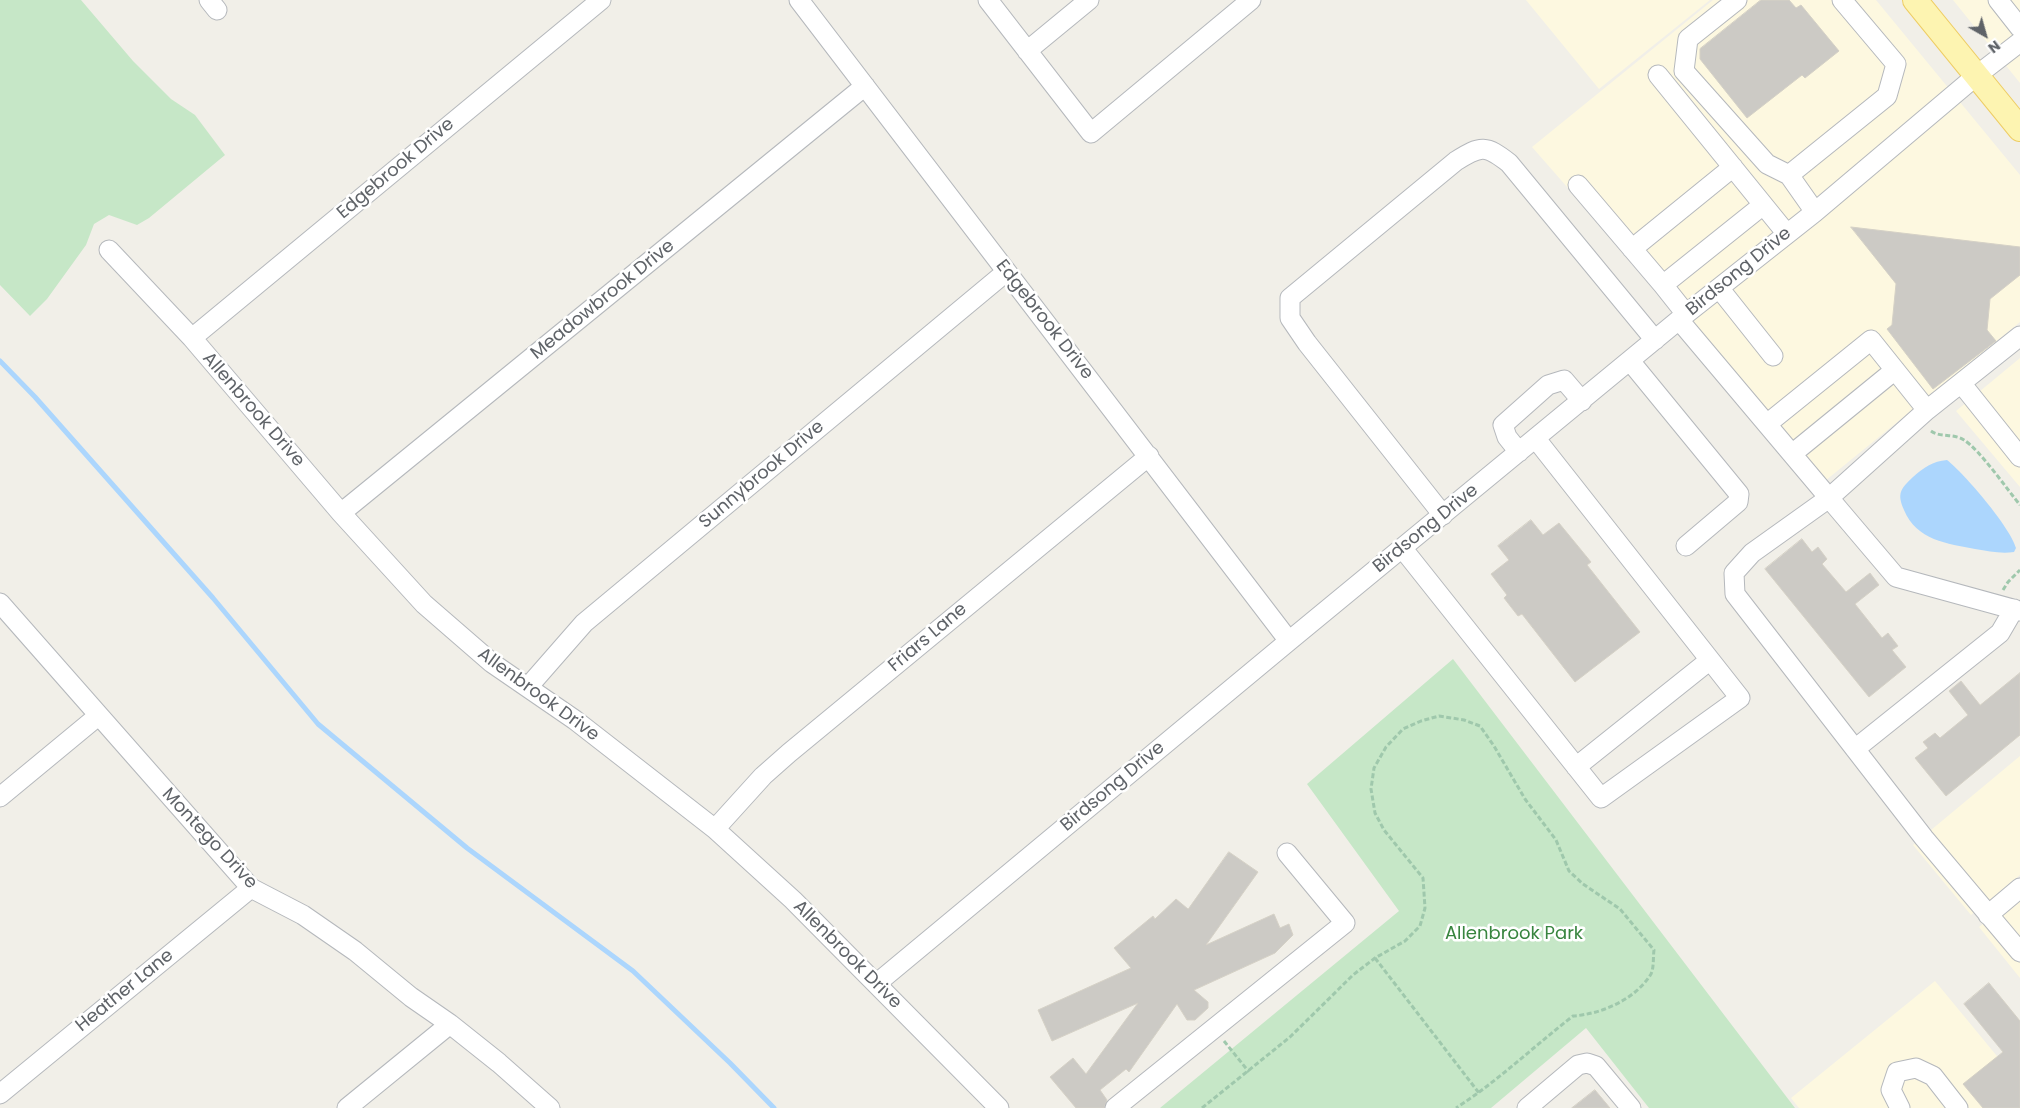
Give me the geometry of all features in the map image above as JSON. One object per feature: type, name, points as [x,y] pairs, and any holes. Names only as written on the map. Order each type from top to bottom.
[{"type":"main road","points":[[1915,0],[2020,129]]},
{"type":"street","name":"Edgebrook Drive","points":[[192,338],[600,0]]},
{"type":"street","name":"Edgebrook Drive","points":[[798,0],[1289,641]]},
{"type":"street","points":[[988,0],[1091,132],[1250,0]]},
{"type":"street","points":[[1027,51],[1089,0]]},
{"type":"street","points":[[1737,0],[1688,39],[1684,70],[1767,164],[1789,175],[1815,212]]},
{"type":"street","points":[[1789,175],[1887,96],[1896,64],[1842,0]]},
{"type":"street","points":[[1998,0],[2020,28]]},
{"type":"street","name":"Birdsong Drive","points":[[876,984],[1289,641],[1683,317],[1815,212],[1976,76],[2020,42]]},
{"type":"street","points":[[1658,75],[1787,234]]},
{"type":"street","name":"Meadowbrook Drive","points":[[341,514],[865,86]]},
{"type":"street","points":[[1443,515],[1312,351],[1290,318],[1290,298],[1342,254],[1474,148],[1493,150],[1510,163],[1655,340]]},
{"type":"street","points":[[1632,249],[1733,167]]},
{"type":"street","points":[[1578,185],[1663,285],[1683,317],[1767,424],[1896,577],[2010,608],[2000,633],[1855,749]]},
{"type":"street","points":[[1663,285],[1763,205]]},
{"type":"street","name":"Allenbrook Drive","points":[[108,250],[192,338],[341,514],[424,604],[492,663],[575,720],[715,829],[793,900],[999,1108]]},
{"type":"street","name":"Sunnybrook Drive","points":[[528,687],[584,623],[1006,272]]},
{"type":"street","points":[[1719,288],[1773,356]]},
{"type":"street","points":[[2020,336],[1927,410],[1829,498],[1752,553],[1734,573],[1735,594],[1924,838],[2020,952]]},
{"type":"street","points":[[1767,424],[1872,340],[1927,410]]},
{"type":"street","points":[[1630,361],[1739,494],[1738,502],[1686,546]]},
{"type":"street","points":[[1792,454],[1895,370]]},
{"type":"street","points":[[1519,452],[1507,437],[1503,425],[1548,385],[1564,380],[1582,401]]},
{"type":"street","points":[[1961,383],[2020,457]]},
{"type":"street","points":[[1403,548],[1601,798],[1740,698],[1536,439]]},
{"type":"street","name":"Friars Lane","points":[[715,829],[762,776],[1149,456]]},
{"type":"street","name":"Montego Drive","points":[[0,603],[251,888],[303,914],[355,951],[499,1063],[550,1108]]},
{"type":"street","points":[[1576,767],[1710,660]]},
{"type":"street","points":[[0,797],[98,716]]},
{"type":"street","points":[[1115,1108],[1345,923],[1286,853]]},
{"type":"street","name":"Heather Lane","points":[[0,1094],[251,888]]},
{"type":"street","points":[[1988,915],[2020,888]]},
{"type":"street","points":[[347,1108],[450,1024]]},
{"type":"street","points":[[1527,1108],[1578,1066],[1587,1063],[1596,1066],[1631,1108]]},
{"type":"street","points":[[1900,1108],[1891,1090],[1897,1072],[1916,1068],[1933,1076],[1958,1108]]},
{"type":"path","points":[[1931,431],[1942,436],[1956,436],[1969,443],[2020,505]]},
{"type":"path","points":[[2010,608],[2008,582],[2020,570]]},
{"type":"path","points":[[1202,1108],[1290,1037],[1353,975],[1375,958],[1405,941],[1420,926],[1425,908],[1423,878],[1384,830],[1375,813],[1371,790],[1374,768],[1386,746],[1402,729],[1439,716],[1464,720],[1480,726],[1526,799],[1556,840],[1569,871],[1583,884],[1620,909],[1654,950],[1652,972],[1641,986],[1612,1008],[1573,1016],[1479,1093],[1456,1108]]},
{"type":"path","points":[[1375,958],[1479,1093]]},
{"type":"path","points":[[1214,1028],[1249,1072]]},
{"type":"shaded area","points":[[1526,0],[1710,0],[1599,89]]},
{"type":"shaded area","points":[[1713,0],[1876,0],[2020,175],[2020,322],[1825,481],[1532,147]]},
{"type":"shaded area","points":[[1953,0],[2020,0],[2020,83]]},
{"type":"shaded area","points":[[2020,358],[2020,487],[1956,411]]},
{"type":"shaded area","points":[[2020,756],[2020,875],[1971,915],[1913,845]]},
{"type":"shaded area","points":[[2020,894],[2020,978],[1979,927]]},
{"type":"shaded area","points":[[1935,981],[2020,1084],[2020,1108],[1799,1108],[1791,1098]]},
{"type":"green space","points":[[0,0],[81,0],[133,61],[171,99],[195,115],[225,155],[149,218],[137,225],[109,215],[94,224],[86,245],[47,299],[30,316],[0,285]]},
{"type":"green space","name":"Allenbrook Park","points":[[1453,659],[1795,1108],[1649,1108],[1586,1028],[1491,1108],[1160,1108],[1399,911],[1307,784]]},
{"type":"water","points":[[1947,460],[1975,488],[2006,528],[2016,548],[2014,552],[2004,553],[1965,547],[1934,539],[1916,528],[1909,520],[1900,496],[1903,488],[1924,468],[1933,463]]},
{"type":"building","points":[[1761,0],[1789,0],[1796,8],[1801,5],[1839,51],[1805,78],[1802,75],[1747,118],[1700,59],[1700,49]]},
{"type":"building","points":[[1851,227],[2020,247],[2020,275],[1990,299],[1987,330],[1996,341],[1933,389],[1887,329],[1892,325],[1896,284]]},
{"type":"building","points":[[1531,520],[1543,535],[1559,523],[1591,562],[1587,565],[1640,632],[1575,682],[1522,614],[1518,616],[1504,598],[1507,595],[1491,574],[1509,560],[1498,546]]},
{"type":"building","points":[[1802,539],[1812,552],[1818,547],[1827,559],[1822,564],[1846,592],[1870,573],[1879,585],[1855,604],[1882,638],[1888,633],[1898,646],[1892,650],[1906,667],[1869,697],[1765,569]]},
{"type":"building","points":[[2020,673],[2020,735],[1946,796],[1915,758],[1928,748],[1923,742],[1935,733],[1940,738],[1968,715],[1949,691],[1961,681],[1980,705]]},
{"type":"building","points":[[1229,852],[1258,872],[1206,945],[1274,914],[1280,928],[1289,924],[1293,935],[1275,953],[1194,990],[1208,1002],[1208,1008],[1195,1020],[1187,1020],[1177,1004],[1129,1072],[1126,1069],[1100,1090],[1107,1100],[1104,1108],[1076,1108],[1050,1077],[1073,1058],[1086,1074],[1138,1003],[1052,1041],[1038,1010],[1131,968],[1114,948],[1153,916],[1155,919],[1176,899],[1188,909]]},
{"type":"building","points":[[1989,983],[2020,1021],[2020,1108],[1983,1108],[1963,1084],[2003,1052],[1964,1004]]},
{"type":"building","points":[[1595,1090],[1610,1108],[1572,1108]]},
{"type":"waterway","points":[[0,361],[35,397],[213,598],[318,724],[467,848],[633,971],[730,1063],[774,1108]]}]
